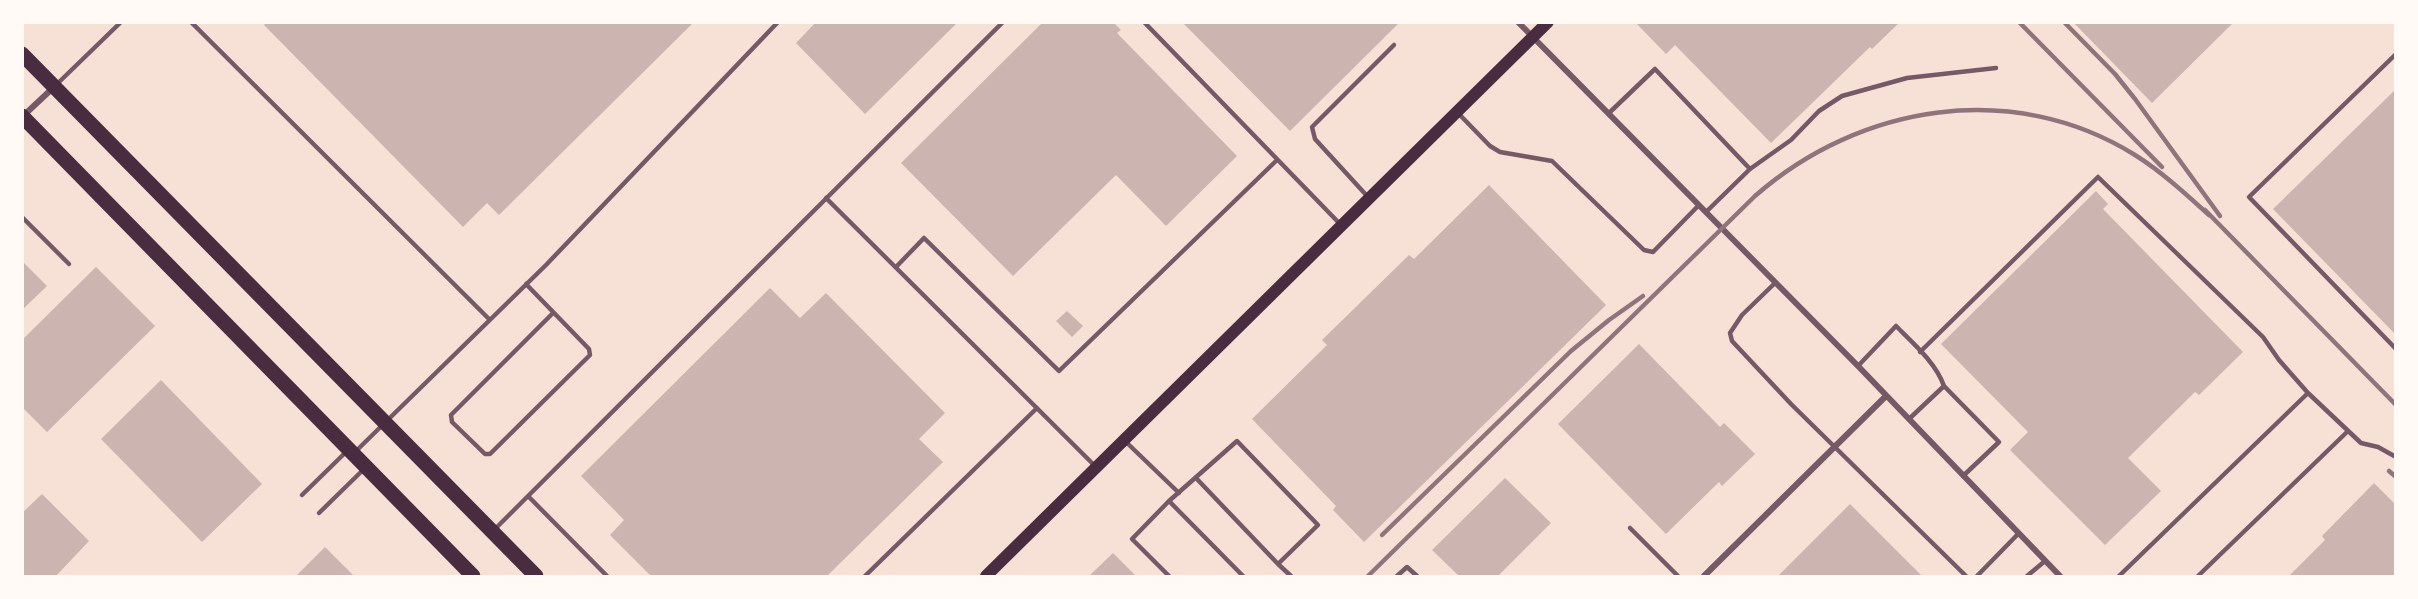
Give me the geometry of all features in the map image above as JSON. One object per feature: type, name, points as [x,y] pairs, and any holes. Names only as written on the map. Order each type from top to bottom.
[{"type":"main road","points":[[986,576],[1548,22]]},
{"type":"main road","points":[[22,54],[536,576]]},
{"type":"main road","points":[[23,117],[473,576]]},
{"type":"street","points":[[1518,22],[1909,419],[2060,576]]},
{"type":"street","points":[[23,117],[54,86]]},
{"type":"street","points":[[1704,576],[1886,396]]},
{"type":"lane","points":[[54,86],[121,22]]},
{"type":"lane","points":[[191,22],[490,320]]},
{"type":"lane","points":[[302,495],[385,423],[490,320],[778,22]]},
{"type":"lane","points":[[492,532],[1003,22]]},
{"type":"lane","points":[[1144,22],[1342,226]]},
{"type":"lane","points":[[1370,199],[1315,140],[1312,127],[1394,45]]},
{"type":"lane","points":[[2396,54],[2249,198],[2396,349]]},
{"type":"lane","points":[[1706,212],[1750,170],[1791,140],[1819,111],[1842,96],[1907,78],[1996,68]]},
{"type":"lane","points":[[1609,113],[1655,69],[1750,170]]},
{"type":"lane","points":[[1458,112],[1490,146],[1500,152],[1552,161],[1644,250],[1653,252],[1699,205]]},
{"type":"lane","points":[[896,267],[924,238],[1059,371],[1277,160]]},
{"type":"lane","points":[[1920,352],[2098,177],[2263,337],[2279,360],[2308,393],[2348,431],[2361,443],[2378,447],[2396,457]]},
{"type":"lane","points":[[826,198],[1097,468]]},
{"type":"lane","points":[[22,217],[69,264]]},
{"type":"lane","points":[[1775,283],[1742,315],[1730,333],[1732,341],[1834,447],[1966,576]]},
{"type":"lane","points":[[526,284],[589,349],[590,355],[490,454],[485,454],[452,422],[451,414],[553,313]]},
{"type":"lane","points":[[1857,366],[1896,326],[1940,376],[1944,386],[1999,442],[1963,476]]},
{"type":"lane","points":[[1909,419],[1944,386]]},
{"type":"lane","points":[[2119,576],[2308,393]]},
{"type":"lane","points":[[865,576],[1037,408]]},
{"type":"lane","points":[[2198,576],[2348,431]]},
{"type":"lane","points":[[1125,441],[1179,493]]},
{"type":"lane","points":[[1169,576],[1132,539],[1169,501],[1237,441],[1318,525],[1278,564]]},
{"type":"lane","points":[[319,513],[367,466]]},
{"type":"lane","points":[[1196,478],[1291,576]]},
{"type":"lane","points":[[528,496],[607,576]]},
{"type":"lane","points":[[1169,501],[1243,576]]},
{"type":"lane","points":[[1630,528],[1678,576]]},
{"type":"lane","points":[[1977,576],[2019,533]]},
{"type":"lane","points":[[2027,576],[2045,561]]},
{"type":"lane","points":[[1397,576],[1407,567],[1417,576]]},
{"type":"building","points":[[267,22],[694,22],[499,215],[487,203],[463,227],[264,25]]},
{"type":"building","points":[[816,22],[958,22],[865,114],[796,43]]},
{"type":"building","points":[[1043,22],[1113,22],[1121,30],[1117,33],[1237,156],[1166,226],[1116,175],[1013,276],[901,163]]},
{"type":"building","points":[[1182,22],[1400,22],[1290,131]]},
{"type":"building","points":[[1635,22],[1900,22],[1872,49],[1870,47],[1771,143],[1675,45],[1666,54]]},
{"type":"building","points":[[2073,22],[2234,22],[2152,103]]},
{"type":"building","points":[[2396,89],[2396,335],[2273,209]]},
{"type":"building","points":[[1489,185],[1606,305],[1364,542],[1333,510],[1336,506],[1252,419],[1327,345],[1322,340],[1409,255],[1414,259]]},
{"type":"building","points":[[2096,191],[2108,204],[2103,209],[2243,352],[2199,395],[2195,392],[2128,458],[2161,491],[2105,545],[2010,450],[2028,432],[1941,344]]},
{"type":"building","points":[[22,261],[47,286],[22,310]]},
{"type":"building","points":[[96,267],[155,326],[47,432],[22,407],[22,340]]},
{"type":"building","points":[[770,288],[800,318],[826,293],[945,413],[919,439],[943,462],[827,576],[651,576],[610,535],[624,520],[581,476]]},
{"type":"building","points":[[1067,311],[1083,326],[1072,337],[1056,321]]},
{"type":"building","points":[[1639,344],[1720,427],[1724,423],[1755,454],[1722,486],[1719,482],[1666,534],[1558,424]]},
{"type":"building","points":[[161,380],[262,484],[202,542],[101,439]]},
{"type":"building","points":[[1505,478],[1551,523],[1498,576],[1459,576],[1432,550]]},
{"type":"building","points":[[2374,483],[2396,505],[2396,576],[2289,576],[2325,540],[2322,536]]},
{"type":"building","points":[[42,494],[89,541],[56,576],[22,576],[22,513]]},
{"type":"building","points":[[1850,504],[1922,576],[1778,576]]},
{"type":"building","points":[[325,547],[354,576],[296,576]]},
{"type":"building","points":[[1113,553],[1136,576],[1089,576]]},
{"type":"railway","points":[[2019,22],[2162,167]]},
{"type":"railway","points":[[2064,22],[2115,74],[2220,216]]},
{"type":"railway","points":[[1368,576],[1755,196],[1796,165],[1842,140],[1889,123],[1939,112],[1989,110],[2039,116],[2088,131],[2135,155],[2183,191],[2209,215]]},
{"type":"railway","points":[[2205,210],[2396,405]]},
{"type":"railway","points":[[1382,535],[1571,351],[1643,296]]},
{"type":"railway","points":[[2389,471],[2396,477]]}]
